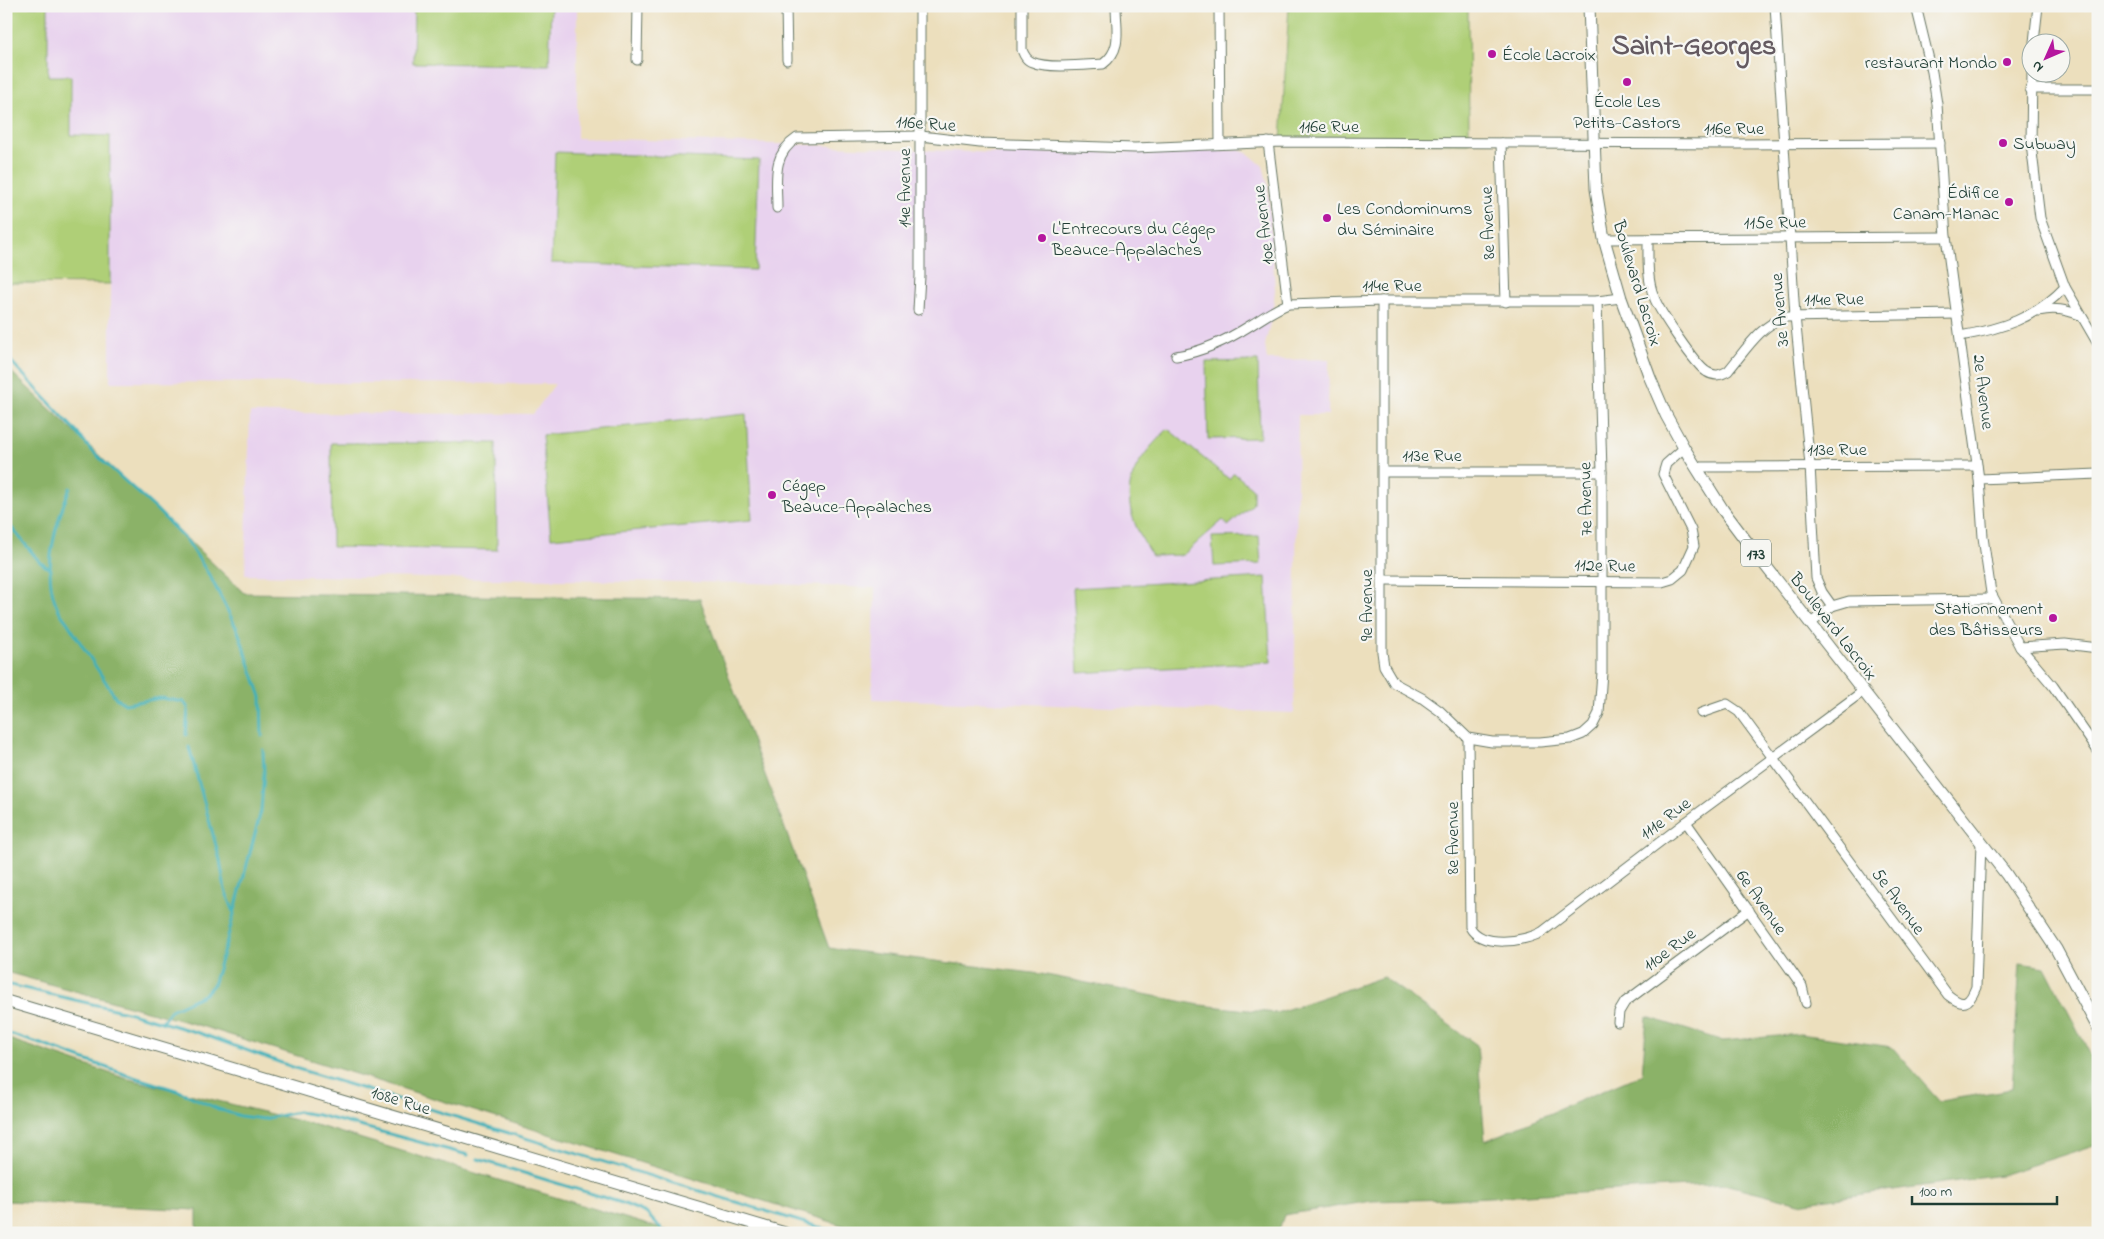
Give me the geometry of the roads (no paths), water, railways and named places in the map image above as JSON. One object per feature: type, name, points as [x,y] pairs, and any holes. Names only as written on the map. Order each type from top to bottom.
[{"type":"main road","name":"Boulevard Lacroix","points":[[1589,6],[1596,189],[1604,239],[1621,298],[1650,378],[1666,415],[1684,448],[1723,510],[1862,692],[2006,874],[2056,950],[2098,1028]]},
{"type":"main road","name":"108e Rue","points":[[6,1001],[785,1233]]},
{"type":"street","points":[[637,60],[638,6]]},
{"type":"street","points":[[786,6],[787,60]]},
{"type":"street","name":"14e Avenue","points":[[918,310],[921,136],[920,6]]},
{"type":"street","points":[[1022,6],[1022,50],[1024,56],[1033,63],[1074,66],[1103,64],[1114,54],[1116,47],[1116,6]]},
{"type":"street","points":[[1219,6],[1220,144]]},
{"type":"street","name":"3e Avenue","points":[[1775,6],[1795,316],[1810,465],[1816,578],[1822,592],[1832,606]]},
{"type":"street","name":"2e Avenue","points":[[1916,6],[1932,72],[1940,143],[1946,237],[1979,479],[1983,537],[1992,599],[2020,647],[2053,686],[2098,751]]},
{"type":"street","points":[[2035,32],[2038,6]]},
{"type":"street","points":[[2031,82],[2031,144],[2040,218],[2065,287],[2098,344]]},
{"type":"street","points":[[2030,89],[2098,88]]},
{"type":"street","name":"116e Rue","points":[[777,208],[777,169],[779,158],[786,145],[797,138],[921,136],[980,143],[1134,148],[1268,142],[1595,144],[1940,143]]},
{"type":"street","name":"10e Avenue","points":[[1268,142],[1288,304]]},
{"type":"street","name":"8e Avenue","points":[[1501,143],[1506,302]]},
{"type":"street","name":"115e Rue","points":[[1604,239],[1946,237]]},
{"type":"street","name":"114e Rue","points":[[1648,240],[1649,273],[1654,298],[1700,367],[1707,372],[1718,375],[1728,371],[1765,328],[1777,319],[1795,316],[1957,314]]},
{"type":"street","points":[[1960,336],[1992,331],[2010,324],[2032,313],[2057,296],[2065,287]]},
{"type":"street","name":"114e Rue","points":[[1176,356],[1191,354],[1205,348],[1249,326],[1275,309],[1288,304],[1382,301],[1597,301],[1621,298]]},
{"type":"street","name":"9e Avenue","points":[[1382,301],[1382,652],[1384,666],[1394,683],[1422,698],[1440,711],[1468,738]]},
{"type":"street","name":"7e Avenue","points":[[1468,738],[1492,742],[1540,742],[1570,739],[1583,734],[1593,725],[1599,713],[1602,672],[1602,472],[1597,301]]},
{"type":"street","points":[[2032,313],[2048,308],[2065,310],[2080,315]]},
{"type":"street","name":"112e Rue","points":[[1383,580],[1662,582],[1672,579],[1683,570],[1694,546],[1692,530],[1663,474],[1666,464],[1684,448]]},
{"type":"street","name":"113e Rue","points":[[1696,467],[1810,465],[1977,466]]},
{"type":"street","name":"113e Rue","points":[[1383,472],[1602,472]]},
{"type":"street","points":[[1979,479],[2098,474]]},
{"type":"street","points":[[1810,624],[1832,606],[1840,602],[1992,599]]},
{"type":"street","points":[[2020,647],[2065,644],[2098,648]]},
{"type":"street","name":"111e Rue","points":[[1477,935],[1485,939],[1505,940],[1533,937],[1542,932],[1686,822],[1862,692]]},
{"type":"street","name":"5e Avenue","points":[[1701,713],[1727,704],[1734,707],[1774,758],[1948,995],[1957,1002],[1964,1004],[1969,1001],[1976,987],[1980,843]]},
{"type":"street","name":"8e Avenue","points":[[1468,738],[1469,916],[1470,926],[1477,935]]},
{"type":"street","name":"6e Avenue","points":[[1686,822],[1802,986],[1806,1002]]},
{"type":"street","name":"110e Rue","points":[[1618,1022],[1619,1012],[1625,1002],[1749,910]]},
{"type":"waterway","points":[[6,356],[75,430],[91,450],[156,509],[188,542],[211,578],[238,631],[261,697],[262,736]]},
{"type":"waterway","points":[[70,488],[58,520],[51,556],[50,574],[52,591],[58,608],[116,698],[125,704],[161,698],[184,702],[188,708],[186,735]]},
{"type":"waterway","points":[[6,521],[40,562],[51,570]]},
{"type":"waterway","points":[[189,747],[220,860],[225,890],[234,912]]},
{"type":"waterway","points":[[162,1022],[171,1010],[205,994],[213,985],[227,940],[261,811],[264,772],[263,750]]},
{"type":"waterway","points":[[6,984],[131,1013],[202,1034],[298,1069],[838,1233]]},
{"type":"waterway","points":[[6,1033],[179,1091],[218,1109],[240,1116],[263,1119],[298,1112],[318,1115],[468,1155]]},
{"type":"waterway","points":[[478,1159],[622,1203],[646,1213],[667,1233]]},
{"type":"place","name":"École Lacroix","points":[[1492,54]]},
{"type":"place","name":"restaurant Mondo","points":[[2007,62]]},
{"type":"place","name":"École Les Petits-Castors","points":[[1627,82]]},
{"type":"place","name":"Subway","points":[[2003,143]]},
{"type":"place","name":"Édifice Canam-Manac","points":[[2009,202]]},
{"type":"place","name":"Les Condominums du Séminaire","points":[[1327,218]]},
{"type":"place","name":"L'Entrecours du Cégep Beauce-Appalaches","points":[[1042,238]]},
{"type":"place","name":"Cégep Beauce-Appalaches","points":[[772,495]]},
{"type":"place","name":"Stationnement des Bâtisseurs","points":[[2053,618]]},
{"type":"district","name":"Saint-Georges","points":[[1694,44]]}]
